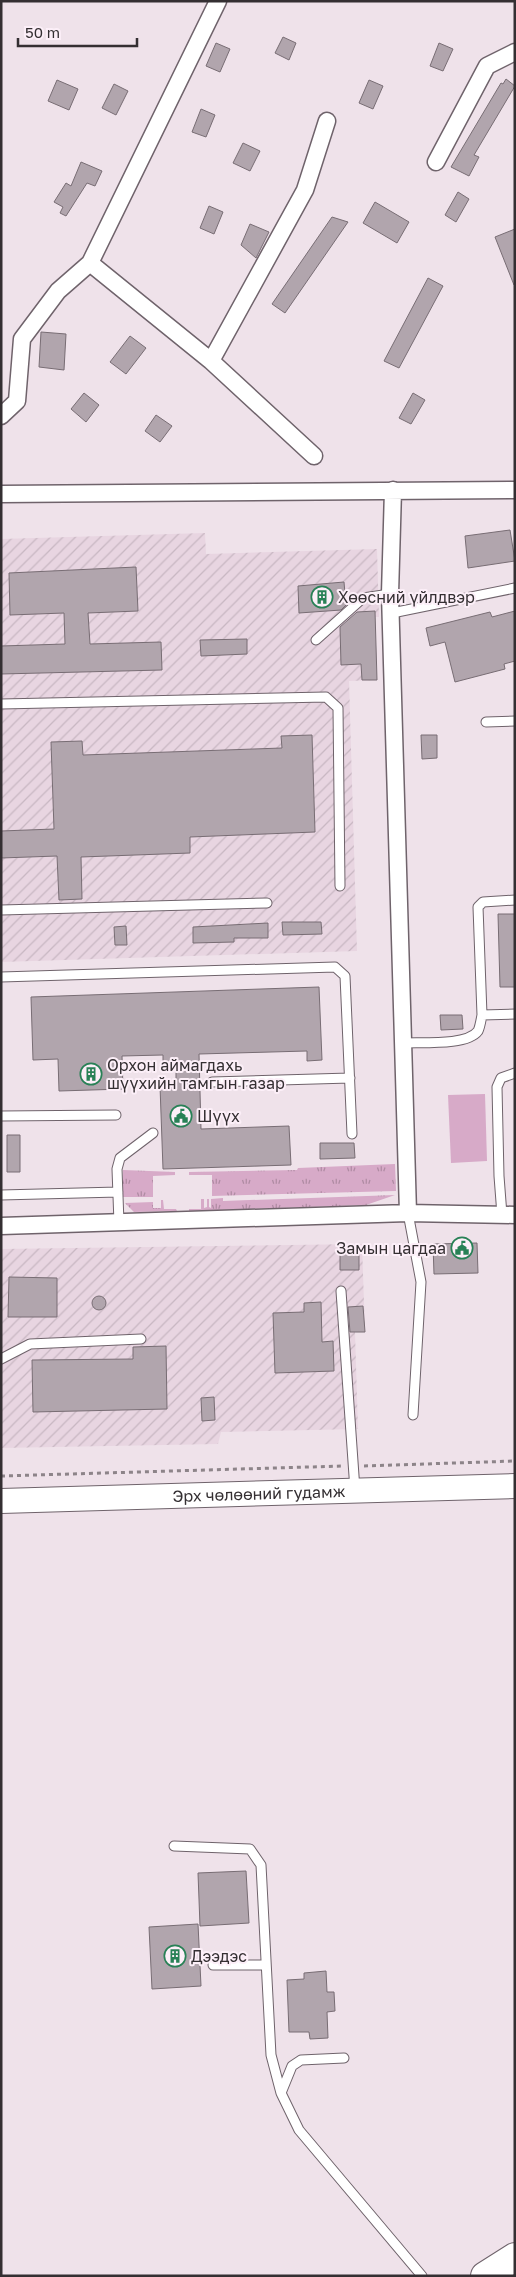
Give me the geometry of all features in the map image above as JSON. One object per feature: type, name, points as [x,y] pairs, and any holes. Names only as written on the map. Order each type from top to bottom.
[{"type":"highway","points":[[485,2276],[515,2257]]},
{"type":"main road","name":"Эрх чөлөөний гудамж","points":[[1,1501],[515,1486]]},
{"type":"street","points":[[1,416],[17,401],[22,338],[58,291],[90,263],[218,1]]},
{"type":"street","points":[[436,162],[487,66],[515,52]]},
{"type":"street","points":[[211,361],[305,190],[327,121]]},
{"type":"street","points":[[90,263],[211,361],[314,456]]},
{"type":"street","points":[[393,490],[390,594],[408,1213]]},
{"type":"street","points":[[1,494],[515,490]]},
{"type":"street","points":[[1,1226],[119,1224],[408,1213],[508,1215]]},
{"type":"lane","points":[[392,613],[515,588]]},
{"type":"lane","points":[[316,640],[363,598],[390,594]]},
{"type":"lane","points":[[1,704],[326,697],[338,708],[340,886]]},
{"type":"lane","points":[[486,722],[515,721]]},
{"type":"lane","points":[[404,1043],[457,1041],[473,1036],[479,1029],[482,1016],[478,907],[483,902],[515,900]]},
{"type":"lane","points":[[1,910],[267,903]]},
{"type":"lane","points":[[1,977],[335,967],[346,976],[352,1134]]},
{"type":"lane","points":[[482,1016],[515,1014]]},
{"type":"lane","points":[[508,1215],[499,1176],[497,1087],[501,1078],[510,1073],[515,1073]]},
{"type":"lane","points":[[212,1082],[350,1078]]},
{"type":"lane","points":[[1,1116],[116,1115]]},
{"type":"lane","points":[[119,1224],[116,1169],[118,1160],[152,1133]]},
{"type":"lane","points":[[1,1195],[118,1192]]},
{"type":"lane","points":[[408,1213],[421,1282],[413,1415]]},
{"type":"lane","points":[[341,1291],[355,1490]]},
{"type":"lane","points":[[1,1359],[30,1344],[141,1339]]},
{"type":"lane","points":[[174,1846],[250,1849],[261,1866],[271,2055],[281,2093],[299,2130],[422,2276]]},
{"type":"lane","points":[[213,1965],[265,1965]]},
{"type":"lane","points":[[281,2093],[292,2066],[301,2060],[344,2058]]},
{"type":"path","points":[[1,1476],[515,1462]]},
{"type":"shaded area","points":[[205,533],[206,554],[377,549],[379,617],[375,617],[377,680],[349,681],[357,951],[1,962],[1,539]]},
{"type":"shaded area","points":[[362,1244],[365,1332],[355,1332],[358,1429],[221,1432],[218,1444],[1,1448],[1,1249]]},
{"type":"green space","points":[[485,1094],[487,1161],[451,1163],[448,1095]]},
{"type":"green space","points":[[395,1164],[396,1191],[212,1196],[212,1175],[189,1175],[189,1172],[297,1170],[298,1168]]},
{"type":"green space","points":[[123,1170],[175,1172],[175,1175],[153,1176],[153,1197],[123,1197]]},
{"type":"green space","points":[[395,1195],[366,1205],[189,1211],[189,1209],[201,1209],[201,1199],[204,1199],[204,1208],[207,1207],[207,1199],[209,1199],[209,1207],[211,1208],[211,1199],[223,1198],[223,1201]]},
{"type":"green space","points":[[161,1200],[163,1200],[164,1209],[176,1209],[177,1211],[134,1212],[125,1203],[153,1202],[153,1208],[161,1208]]},
{"type":"building","points":[[283,37],[296,43],[289,60],[275,53]]},
{"type":"building","points":[[216,43],[230,49],[220,72],[206,66]]},
{"type":"building","points":[[439,43],[453,49],[443,71],[430,66]]},
{"type":"building","points":[[506,79],[515,86],[474,155],[479,157],[469,176],[451,167],[501,83],[503,84]]},
{"type":"building","points":[[57,80],[78,89],[69,110],[48,101]]},
{"type":"building","points":[[369,80],[383,86],[373,109],[359,103]]},
{"type":"building","points":[[114,84],[128,91],[116,115],[102,108]]},
{"type":"building","points":[[201,109],[215,115],[206,137],[192,132]]},
{"type":"building","points":[[243,143],[260,151],[250,171],[233,163]]},
{"type":"building","points":[[81,162],[102,171],[95,186],[87,183],[66,216],[60,213],[63,207],[54,202],[66,183],[71,186]]},
{"type":"building","points":[[458,192],[469,199],[456,222],[445,215]]},
{"type":"building","points":[[375,202],[409,222],[397,243],[363,223]]},
{"type":"building","points":[[209,206],[223,212],[214,234],[200,228]]},
{"type":"building","points":[[332,217],[348,222],[285,313],[272,304]]},
{"type":"building","points":[[250,224],[269,232],[256,258],[241,245]]},
{"type":"building","points":[[515,229],[515,285],[514,285],[495,237]]},
{"type":"building","points":[[428,278],[443,286],[399,368],[384,361]]},
{"type":"building","points":[[41,332],[66,334],[64,370],[39,367]]},
{"type":"building","points":[[130,336],[146,348],[126,374],[110,362]]},
{"type":"building","points":[[84,393],[99,405],[86,422],[71,409]]},
{"type":"building","points":[[413,393],[425,400],[411,424],[399,418]]},
{"type":"building","points":[[156,415],[172,426],[160,442],[145,431]]},
{"type":"building","points":[[510,530],[515,561],[468,568],[465,536]]},
{"type":"building","points":[[136,567],[138,611],[88,613],[90,644],[161,642],[162,670],[1,674],[1,646],[65,644],[64,613],[10,615],[9,573]]},
{"type":"building","name":"Хөөсний үйлдвэр","points":[[344,582],[346,605],[341,610],[299,613],[298,586]]},
{"type":"building","points":[[375,611],[377,680],[362,680],[361,664],[341,665],[340,627],[357,612]]},
{"type":"building","points":[[515,611],[515,661],[504,664],[505,669],[455,682],[445,642],[430,646],[426,628],[490,612],[492,617]]},
{"type":"building","points":[[247,639],[247,654],[201,656],[200,640]]},
{"type":"building","points":[[312,735],[315,832],[190,837],[190,853],[81,857],[82,899],[59,900],[57,856],[1,858],[1,831],[54,829],[51,742],[82,741],[83,755],[282,748],[281,736]]},
{"type":"building","points":[[421,735],[437,735],[437,758],[422,759]]},
{"type":"building","points":[[498,914],[515,914],[515,987],[500,987]]},
{"type":"building","points":[[282,922],[321,922],[322,934],[283,935]]},
{"type":"building","points":[[268,923],[268,938],[234,938],[234,942],[193,943],[193,927]]},
{"type":"building","points":[[126,926],[127,945],[115,945],[114,927]]},
{"type":"building","name":"Орхон аймагдахь шүүхийн тамгын газар","points":[[319,987],[322,1060],[307,1061],[307,1051],[199,1054],[201,1129],[289,1126],[291,1165],[163,1169],[160,1086],[176,1085],[176,1061],[163,1062],[163,1055],[122,1056],[123,1089],[59,1091],[58,1059],[33,1060],[31,997]]},
{"type":"building","points":[[440,1015],[462,1015],[463,1029],[441,1030]]},
{"type":"building","points":[[7,1135],[20,1135],[20,1172],[7,1172]]},
{"type":"building","points":[[320,1143],[354,1143],[355,1158],[320,1159]]},
{"type":"building","points":[[477,1243],[478,1273],[434,1274],[433,1244]]},
{"type":"building","points":[[359,1253],[359,1270],[340,1270],[340,1254]]},
{"type":"building","points":[[9,1277],[57,1278],[57,1317],[8,1317]]},
{"type":"building","points":[[96,1296],[102,1296],[106,1303],[102,1310],[96,1310],[92,1306],[92,1300]]},
{"type":"building","points":[[321,1302],[322,1342],[333,1341],[334,1371],[275,1373],[273,1313],[304,1312],[304,1303]]},
{"type":"building","points":[[363,1306],[365,1332],[350,1332],[348,1307]]},
{"type":"building","points":[[166,1346],[167,1409],[33,1412],[32,1360],[133,1359],[133,1347]]},
{"type":"building","points":[[214,1397],[215,1420],[202,1421],[201,1398]]},
{"type":"building","name":"Дээдэс","points":[[246,1871],[249,1923],[200,1926],[198,1873]]},
{"type":"building","name":"Дээдэс","points":[[198,1924],[201,1986],[152,1989],[149,1927]]},
{"type":"building","points":[[326,1971],[327,1992],[334,1992],[335,2011],[327,2012],[328,2038],[310,2039],[309,2032],[289,2032],[287,1980],[304,1979],[304,1973]]},
{"type":"place","name":"Хөөсний үйлдвэр","points":[[322,597]]},
{"type":"place","name":"Орхон аймагдахь шүүхийн тамгын газар","points":[[91,1074]]},
{"type":"place","name":"Шүүх","points":[[181,1116]]},
{"type":"place","name":"Замын цагдаа","points":[[462,1248]]},
{"type":"place","name":"Дээдэс","points":[[175,1956]]}]
